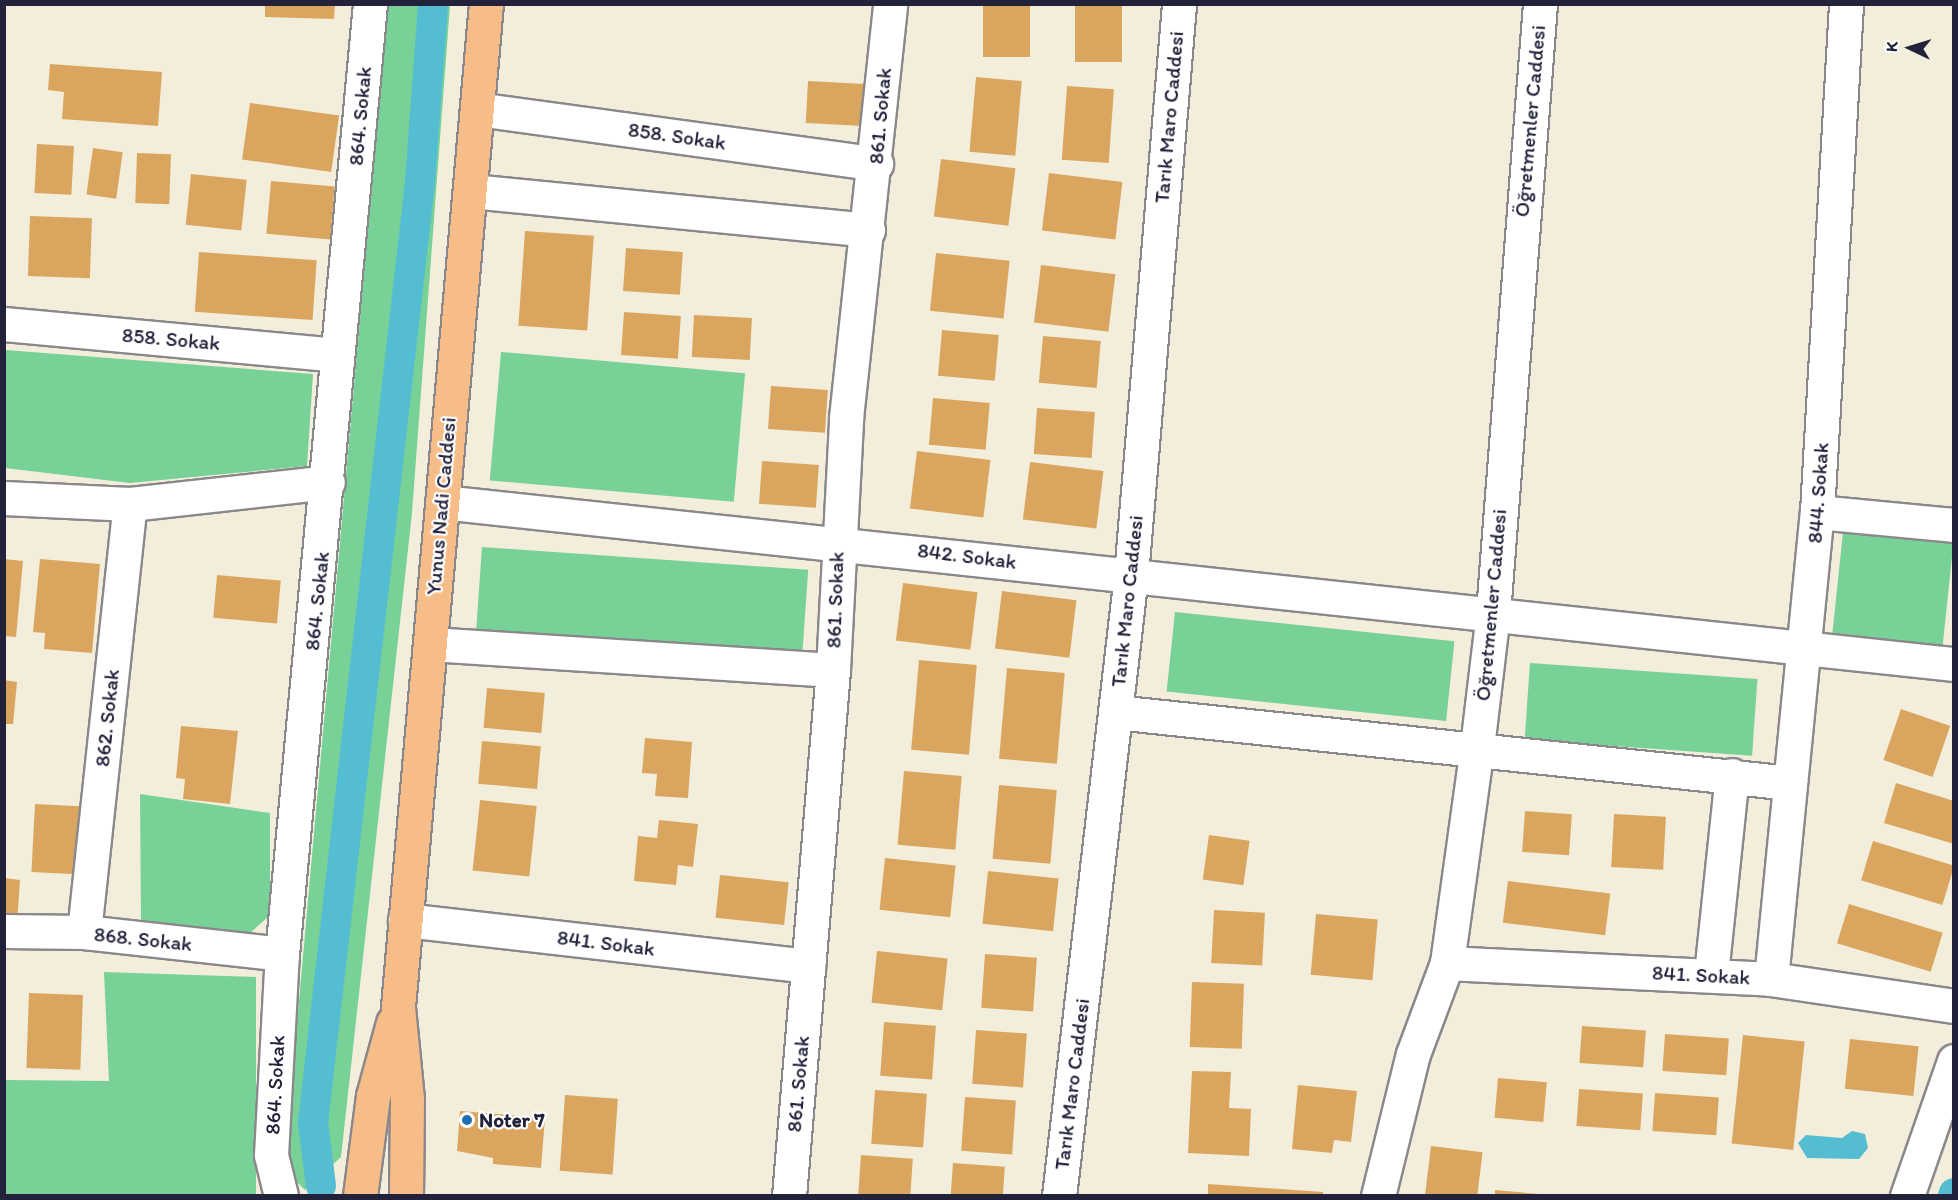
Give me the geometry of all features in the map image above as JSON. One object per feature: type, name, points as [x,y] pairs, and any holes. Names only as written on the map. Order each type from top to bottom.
[{"type":"main road","name":"Yunus Nadi Caddesi","points":[[406,1196],[407,1099],[398,1007],[486,4]]},
{"type":"main road","name":"Yunus Nadi Caddesi","points":[[360,1196],[373,1096],[398,1007]]},
{"type":"street","name":"864. Sokak","points":[[281,1196],[271,1155],[282,954],[328,482],[337,355],[370,4]]},
{"type":"street","name":"861. Sokak","points":[[789,1196],[833,670],[837,540],[876,164],[890,4]]},
{"type":"street","name":"Tarık Maro Caddesi","points":[[1059,1196],[1131,575],[1179,4]]},
{"type":"street","name":"Öğretmenler Caddesi","points":[[1378,1196],[1413,1054],[1447,963],[1477,747],[1493,613],[1540,4]]},
{"type":"street","name":"844. Sokak","points":[[1771,979],[1790,783],[1806,650],[1817,512],[1846,4]]},
{"type":"street","name":"858. Sokak","points":[[477,109],[876,164]]},
{"type":"street","points":[[471,190],[868,230]]},
{"type":"street","name":"858. Sokak","points":[[4,324],[337,355]]},
{"type":"street","points":[[4,498],[130,504],[328,482]]},
{"type":"street","name":"842. Sokak","points":[[442,502],[837,540],[1131,575],[1493,613],[1806,650],[1953,664]]},
{"type":"street","name":"862. Sokak","points":[[84,932],[130,504]]},
{"type":"street","points":[[1817,512],[1953,525]]},
{"type":"street","points":[[430,644],[833,670]]},
{"type":"street","points":[[1115,712],[1477,747],[1790,783]]},
{"type":"street","points":[[1711,974],[1732,775]]},
{"type":"street","name":"841. Sokak","points":[[405,920],[808,966]]},
{"type":"street","name":"868. Sokak","points":[[4,931],[84,932],[282,954]]},
{"type":"street","name":"841. Sokak","points":[[1447,963],[1711,974],[1771,979],[1953,1006]]},
{"type":"street","points":[[1907,1196],[1953,1061]]},
{"type":"green space","points":[[388,5],[450,5],[412,513],[341,1157],[305,1190],[284,1169]]},
{"type":"green space","points":[[6,350],[313,374],[307,466],[130,483],[5,468]]},
{"type":"green space","points":[[501,352],[745,373],[734,502],[490,481]]},
{"type":"green space","points":[[1843,532],[1953,544],[1943,647],[1832,635]]},
{"type":"green space","points":[[482,547],[808,570],[802,652],[476,629]]},
{"type":"green space","points":[[1175,612],[1454,641],[1446,721],[1167,692]]},
{"type":"green space","points":[[1530,663],[1757,679],[1752,756],[1525,740]]},
{"type":"green space","points":[[140,794],[270,813],[270,915],[250,933],[141,921]]},
{"type":"green space","points":[[104,972],[256,977],[256,1195],[5,1196],[5,1080],[109,1081]]},
{"type":"water","points":[[1852,1131],[1865,1134],[1868,1148],[1859,1159],[1807,1158],[1798,1143],[1806,1135],[1842,1138]]},
{"type":"building","points":[[265,4],[335,4],[334,19],[265,17]]},
{"type":"building","points":[[983,4],[1030,4],[1030,57],[983,57]]},
{"type":"building","points":[[1075,4],[1122,4],[1122,62],[1075,62]]},
{"type":"building","points":[[50,64],[162,72],[158,126],[62,119],[64,92],[48,90]]},
{"type":"building","points":[[976,77],[1022,81],[1015,156],[969,152]]},
{"type":"building","points":[[808,81],[865,84],[863,126],[806,123]]},
{"type":"building","points":[[1067,86],[1114,89],[1109,163],[1062,160]]},
{"type":"building","points":[[250,103],[339,116],[331,172],[242,159]]},
{"type":"building","points":[[37,144],[74,146],[71,195],[34,193]]},
{"type":"building","points":[[93,148],[123,152],[116,199],[86,195]]},
{"type":"building","points":[[137,153],[171,154],[169,204],[135,203]]},
{"type":"building","points":[[941,159],[1015,168],[1008,226],[934,217]]},
{"type":"building","points":[[1049,173],[1122,182],[1115,240],[1042,231]]},
{"type":"building","points":[[191,174],[247,180],[241,231],[186,225]]},
{"type":"building","points":[[271,181],[335,187],[330,239],[266,234]]},
{"type":"building","points":[[30,216],[92,218],[90,278],[28,276]]},
{"type":"building","points":[[525,231],[594,236],[587,331],[518,326]]},
{"type":"building","points":[[626,248],[683,252],[680,295],[623,291]]},
{"type":"building","points":[[199,252],[317,260],[313,320],[195,312]]},
{"type":"building","points":[[936,253],[1010,261],[1004,318],[930,311]]},
{"type":"building","points":[[1041,265],[1115,274],[1108,332],[1034,323]]},
{"type":"building","points":[[624,312],[681,316],[678,359],[621,355]]},
{"type":"building","points":[[694,315],[752,318],[750,360],[692,357]]},
{"type":"building","points":[[942,330],[999,335],[995,381],[938,376]]},
{"type":"building","points":[[1043,336],[1101,341],[1097,388],[1039,383]]},
{"type":"building","points":[[771,386],[828,390],[825,433],[768,429]]},
{"type":"building","points":[[933,398],[990,403],[986,450],[929,445]]},
{"type":"building","points":[[1037,408],[1095,412],[1092,458],[1034,454]]},
{"type":"building","points":[[917,451],[990,460],[983,518],[910,509]]},
{"type":"building","points":[[762,461],[819,465],[816,508],[759,504]]},
{"type":"building","points":[[1030,462],[1103,471],[1096,529],[1023,520]]},
{"type":"building","points":[[4,559],[23,561],[16,637],[4,636]]},
{"type":"building","points":[[40,559],[100,564],[92,653],[44,649],[45,633],[33,632]]},
{"type":"building","points":[[217,575],[281,581],[277,623],[213,618]]},
{"type":"building","points":[[903,583],[977,592],[970,650],[896,641]]},
{"type":"building","points":[[1002,591],[1076,600],[1069,658],[995,649]]},
{"type":"building","points":[[919,660],[977,665],[969,755],[911,750]]},
{"type":"building","points":[[1007,668],[1065,673],[1057,764],[999,759]]},
{"type":"building","points":[[4,680],[17,682],[13,724],[4,724]]},
{"type":"building","points":[[487,688],[545,693],[541,733],[484,728]]},
{"type":"building","points":[[1901,709],[1950,726],[1933,777],[1883,760]]},
{"type":"building","points":[[181,726],[238,731],[230,804],[183,799],[185,779],[176,778]]},
{"type":"building","points":[[645,738],[692,742],[688,798],[655,796],[657,774],[642,773]]},
{"type":"building","points":[[482,741],[541,746],[537,789],[478,784]]},
{"type":"building","points":[[904,771],[962,776],[955,850],[898,845]]},
{"type":"building","points":[[1896,783],[1954,801],[1954,844],[1884,823]]},
{"type":"building","points":[[999,785],[1057,790],[1050,864],[993,859]]},
{"type":"building","points":[[480,800],[537,806],[529,877],[473,871]]},
{"type":"building","points":[[35,804],[85,807],[81,875],[31,872]]},
{"type":"building","points":[[1525,811],[1572,814],[1569,855],[1522,852]]},
{"type":"building","points":[[1614,814],[1666,817],[1663,870],[1611,867]]},
{"type":"building","points":[[659,820],[698,824],[693,867],[678,865],[676,885],[634,881],[638,836],[657,838]]},
{"type":"building","points":[[1209,835],[1250,841],[1243,885],[1203,880]]},
{"type":"building","points":[[1873,841],[1954,866],[1942,905],[1861,880]]},
{"type":"building","points":[[885,858],[956,865],[950,917],[880,910]]},
{"type":"building","points":[[988,871],[1059,878],[1053,931],[982,924]]},
{"type":"building","points":[[720,875],[789,882],[784,925],[716,918]]},
{"type":"building","points":[[4,878],[20,880],[17,925],[4,924]]},
{"type":"building","points":[[1508,881],[1610,894],[1605,935],[1503,923]]},
{"type":"building","points":[[1849,904],[1943,933],[1931,972],[1837,943]]},
{"type":"building","points":[[1214,910],[1265,913],[1262,966],[1211,963]]},
{"type":"building","points":[[1316,914],[1378,919],[1372,980],[1311,975]]},
{"type":"building","points":[[877,951],[948,958],[942,1010],[872,1003]]},
{"type":"building","points":[[985,954],[1037,958],[1033,1011],[981,1008]]},
{"type":"building","points":[[1192,982],[1244,984],[1242,1049],[1190,1047]]},
{"type":"building","points":[[29,993],[83,995],[80,1070],[26,1068]]},
{"type":"building","points":[[884,1022],[936,1026],[932,1079],[880,1076]]},
{"type":"building","points":[[1582,1026],[1646,1030],[1643,1067],[1579,1063]]},
{"type":"building","points":[[976,1030],[1027,1034],[1023,1087],[972,1084]]},
{"type":"building","points":[[1665,1034],[1729,1038],[1726,1075],[1662,1071]]},
{"type":"building","points":[[1743,1035],[1805,1041],[1793,1150],[1732,1143]]},
{"type":"building","points":[[1850,1039],[1919,1046],[1913,1096],[1845,1089]]},
{"type":"building","points":[[1192,1071],[1231,1072],[1229,1108],[1251,1109],[1249,1156],[1188,1153]]},
{"type":"building","points":[[1498,1078],[1547,1082],[1543,1122],[1495,1118]]},
{"type":"building","points":[[1298,1085],[1357,1091],[1351,1142],[1334,1140],[1332,1153],[1292,1149]]},
{"type":"building","points":[[1579,1089],[1643,1093],[1640,1130],[1576,1126]]},
{"type":"building","points":[[875,1090],[927,1094],[923,1147],[871,1144]]},
{"type":"building","points":[[1655,1093],[1719,1097],[1716,1135],[1652,1131]]},
{"type":"building","points":[[565,1095],[618,1099],[613,1175],[560,1171]]},
{"type":"building","points":[[965,1097],[1016,1101],[1012,1154],[961,1151]]},
{"type":"building","points":[[460,1111],[545,1118],[541,1168],[493,1164],[493,1158],[457,1151]]},
{"type":"building","points":[[1431,1146],[1483,1152],[1477,1196],[1425,1196]]},
{"type":"building","points":[[861,1155],[913,1159],[910,1196],[858,1196]]},
{"type":"building","points":[[953,1163],[1005,1167],[1003,1196],[951,1196]]},
{"type":"building","points":[[1208,1184],[1323,1192],[1323,1196],[1208,1196]]},
{"type":"building","points":[[1495,1190],[1539,1194],[1539,1196],[1495,1196]]},
{"type":"waterway","points":[[321,1186],[313,1123],[420,182],[433,4]]},
{"type":"place","name":"Noter 7","points":[[467,1120]]}]
